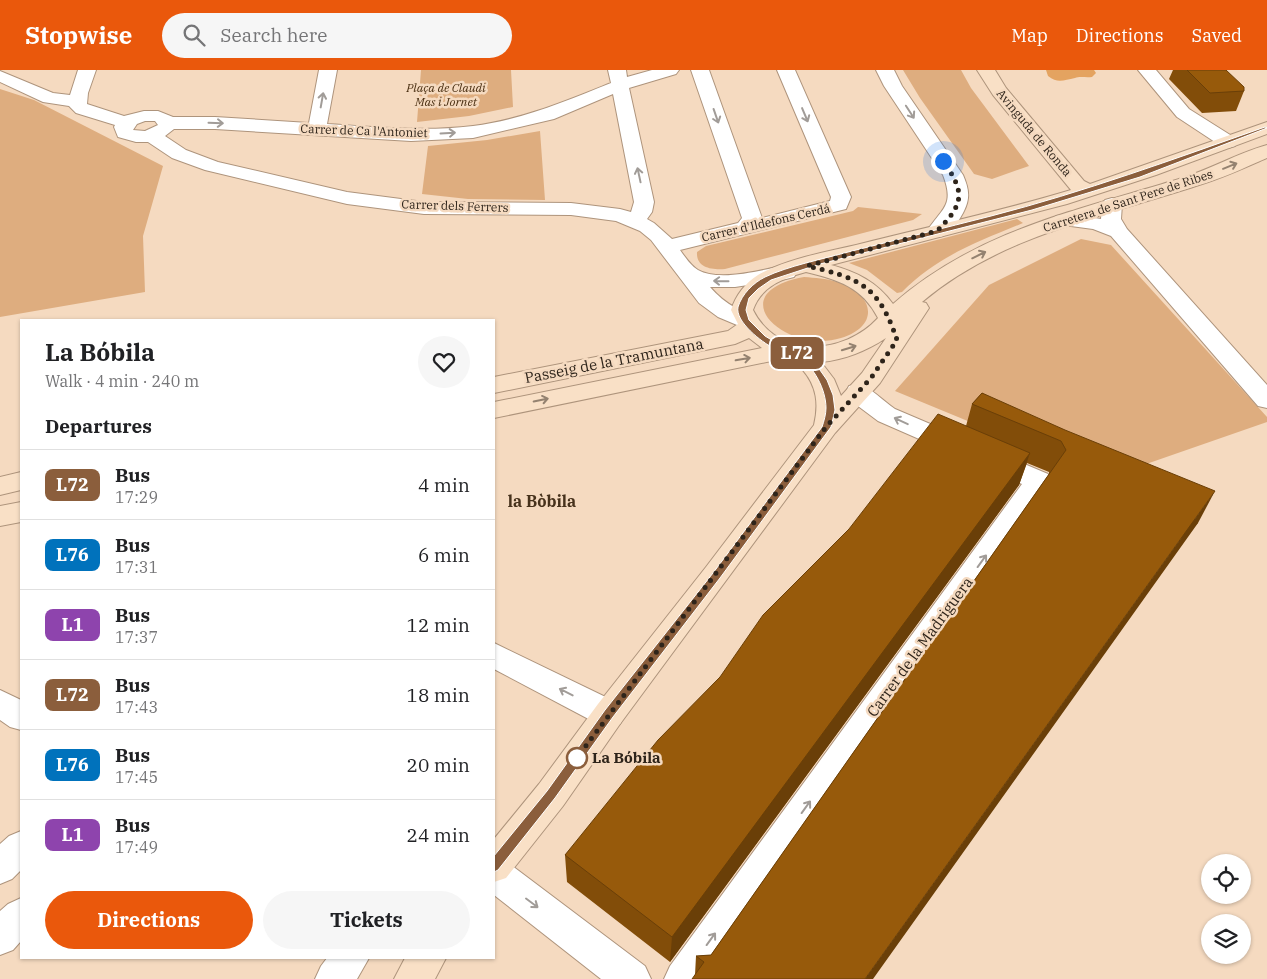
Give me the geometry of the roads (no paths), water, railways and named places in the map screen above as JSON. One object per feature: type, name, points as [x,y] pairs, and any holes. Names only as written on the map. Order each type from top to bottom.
[{"type":"street","points":[[87,70],[77,101],[82,109],[126,123],[123,130],[129,136],[151,135],[161,131],[167,123]]},
{"type":"street","points":[[317,130],[328,70]]},
{"type":"street","name":"Carrer de Ca l'Antoniet","points":[[126,123],[137,118],[151,116],[162,118],[167,123],[215,123],[411,135],[473,132],[548,115],[619,78],[670,70]]},
{"type":"street","points":[[700,70],[752,218],[746,226]]},
{"type":"street","name":"Carrer d'Ildefons Cerdá","points":[[667,247],[746,226],[839,205],[841,197],[786,70]]},
{"type":"street","points":[[885,70],[953,176],[959,189],[959,200],[954,211],[937,231]]},
{"type":"street","name":"Avinguda de Ronda","points":[[986,70],[999,92],[1077,185],[1087,190]]},
{"type":"street","points":[[1147,70],[1183,113],[1228,142]]},
{"type":"street","points":[[0,76],[49,98],[77,101]]},
{"type":"street","points":[[619,78],[644,202],[642,212],[635,220]]},
{"type":"street","name":"Carretera de Sant Pere de Ribes","points":[[743,328],[742,310],[746,297],[768,279],[797,269],[937,231],[1030,208],[1137,175],[1267,128]]},
{"type":"street","name":"Carrer dels Ferrers","points":[[151,135],[179,154],[212,166],[347,198],[424,208],[571,209],[606,212],[635,220],[647,227],[667,247],[707,298],[743,328]]},
{"type":"street","name":"Carretera de Sant Pere de Ribes","points":[[495,865],[551,795],[609,714],[716,575],[826,427],[871,378],[893,330],[936,280],[959,265],[989,250],[1064,220],[1112,204],[1192,182],[1267,151]]},
{"type":"street","points":[[1112,204],[1111,219],[1118,232],[1267,400]]},
{"type":"street","points":[[1064,220],[1086,221],[1105,225],[1118,232]]},
{"type":"street","points":[[686,273],[700,280],[726,281],[797,269],[844,275],[872,291],[879,300],[893,330]]},
{"type":"street","points":[[743,328],[794,352]]},
{"type":"street","name":"Passeig de la Tramuntana","points":[[495,385],[743,328]]},
{"type":"street","name":"Passeig de la Tramuntana","points":[[495,410],[697,367],[794,352],[824,354],[854,347],[893,330]]},
{"type":"street","name":"Carretera de Sant Pere de Ribes","points":[[794,352],[812,365],[829,395],[831,410],[826,427]]},
{"type":"street","name":"Carrer de la Madriguera","points":[[683,979],[1039,481],[900,421],[876,409],[858,392]]},
{"type":"street","points":[[0,486],[20,481]]},
{"type":"street","points":[[0,516],[20,512]]},
{"type":"street","points":[[495,656],[609,714]]},
{"type":"street","points":[[0,703],[20,716]]},
{"type":"street","points":[[0,867],[20,848]]},
{"type":"street","points":[[495,875],[632,979]]},
{"type":"street","points":[[0,937],[20,917]]},
{"type":"street","points":[[334,979],[349,959]]},
{"type":"street","points":[[413,979],[426,959]]},
{"type":"place","name":"La Bóbila","points":[[577,758]]},
{"type":"district","name":"la Bòbila","points":[[542,501]]},
{"type":"park label","name":"Plaça de Claudi Mas i Jornet","points":[[446,95]]}]
